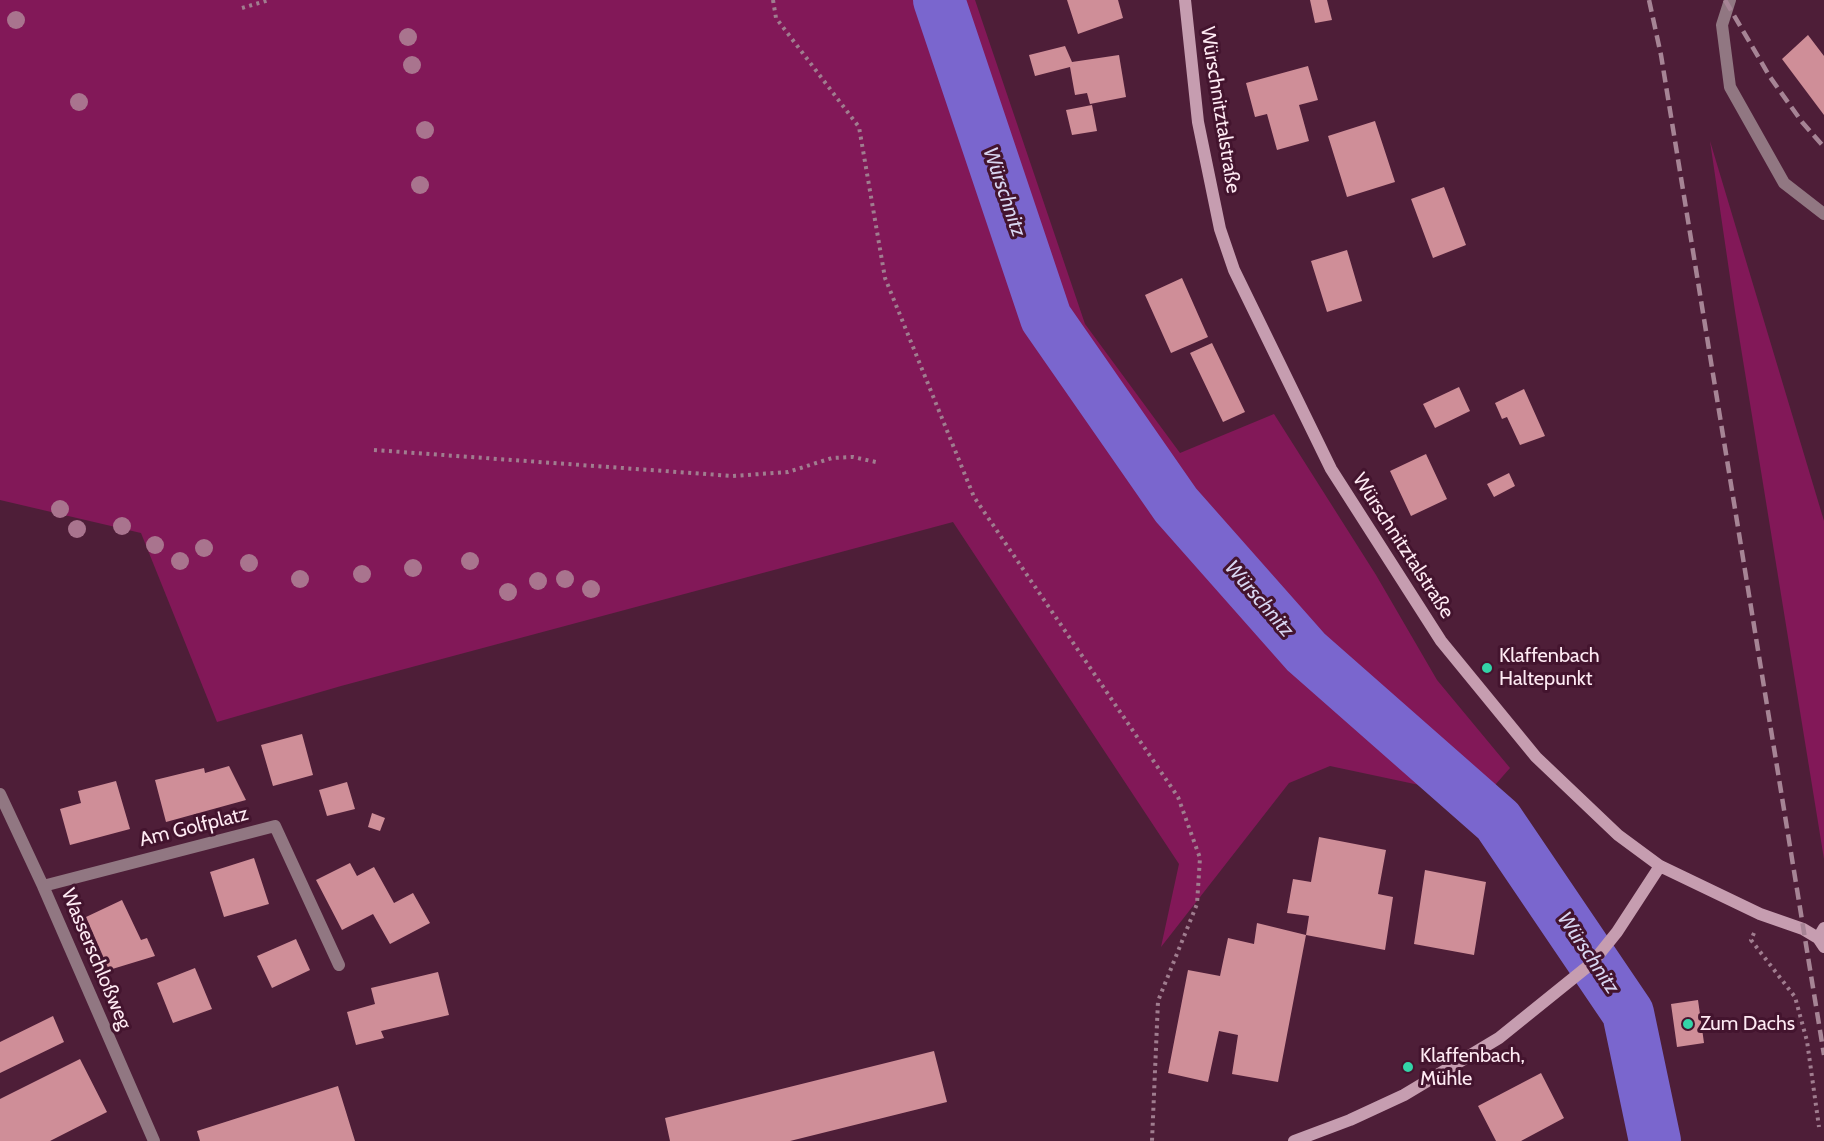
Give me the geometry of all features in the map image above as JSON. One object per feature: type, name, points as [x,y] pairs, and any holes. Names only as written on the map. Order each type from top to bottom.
[{"type":"main road","name":"Würschnitztalstraße","points":[[1185,0],[1198,122],[1220,229],[1234,270],[1331,469],[1441,641],[1536,757],[1618,835],[1660,866],[1760,914],[1822,938]]},
{"type":"main road","points":[[1294,1141],[1350,1120],[1404,1095],[1499,1038],[1563,989],[1592,963],[1617,932],[1660,866]]},
{"type":"street","points":[[1730,0],[1722,25],[1730,87],[1784,183],[1824,214]]},
{"type":"street","name":"Wasserschloßweg","points":[[0,794],[43,886],[154,1141]]},
{"type":"street","name":"Am Golfplatz","points":[[43,886],[275,826],[339,965]]},
{"type":"path","points":[[242,8],[269,0]]},
{"type":"path","points":[[773,0],[776,18],[859,127],[885,278],[974,497],[1178,797],[1200,858],[1197,904],[1158,1001],[1152,1141]]},
{"type":"path","points":[[374,450],[733,476],[788,472],[832,458],[854,457],[876,462]]},
{"type":"path","points":[[1760,914],[1751,940],[1795,997],[1807,1041],[1819,1127]]},
{"type":"shaded area","points":[[0,0],[975,0],[1085,324],[1180,453],[1274,414],[1376,575],[1437,680],[1510,768],[1466,818],[1424,786],[1330,766],[1289,783],[1161,947],[1179,864],[953,522],[341,686],[217,722],[141,533],[0,500]]},
{"type":"shaded area","points":[[1710,141],[1824,521],[1824,859],[1735,311]]},
{"type":"building","points":[[1067,0],[1118,0],[1123,18],[1078,34]]},
{"type":"building","points":[[1310,0],[1327,0],[1332,20],[1315,23]]},
{"type":"building","points":[[1808,35],[1824,56],[1824,115],[1782,59]]},
{"type":"building","points":[[1065,46],[1072,62],[1119,55],[1126,97],[1090,104],[1087,93],[1075,95],[1070,67],[1035,76],[1029,55]]},
{"type":"building","points":[[1308,66],[1318,100],[1299,105],[1309,141],[1277,150],[1267,114],[1255,117],[1246,83]]},
{"type":"building","points":[[1092,105],[1097,131],[1072,135],[1066,110]]},
{"type":"building","points":[[1375,121],[1395,182],[1347,197],[1328,136]]},
{"type":"building","points":[[1444,187],[1466,245],[1433,258],[1411,199]]},
{"type":"building","points":[[1347,250],[1362,301],[1327,312],[1311,261]]},
{"type":"building","points":[[1182,278],[1208,337],[1171,353],[1145,295]]},
{"type":"building","points":[[1212,343],[1245,412],[1223,422],[1190,353]]},
{"type":"building","points":[[1459,387],[1470,411],[1435,428],[1423,404]]},
{"type":"building","points":[[1524,389],[1545,436],[1520,445],[1507,417],[1502,419],[1495,403]]},
{"type":"building","points":[[1426,454],[1447,499],[1411,516],[1390,471]]},
{"type":"building","points":[[1509,473],[1515,486],[1494,497],[1487,484]]},
{"type":"building","points":[[302,734],[313,775],[273,786],[261,745]]},
{"type":"building","points":[[229,766],[246,800],[166,822],[155,780],[204,768],[205,773]]},
{"type":"building","points":[[116,781],[130,829],[70,845],[60,809],[81,803],[78,791]]},
{"type":"building","points":[[347,782],[355,809],[327,816],[319,790]]},
{"type":"building","points":[[372,813],[385,818],[380,831],[368,827]]},
{"type":"building","points":[[1319,837],[1386,850],[1378,894],[1393,897],[1385,950],[1306,935],[1309,916],[1287,913],[1293,879],[1311,882]]},
{"type":"building","points":[[254,858],[269,904],[224,917],[210,872]]},
{"type":"building","points":[[350,863],[357,876],[374,867],[394,903],[413,893],[430,923],[390,944],[373,914],[342,930],[316,880]]},
{"type":"building","points":[[1425,870],[1486,882],[1474,955],[1414,944]]},
{"type":"building","points":[[122,900],[141,940],[147,938],[155,956],[109,970],[86,917]]},
{"type":"building","points":[[1257,923],[1306,935],[1278,1082],[1232,1074],[1238,1035],[1219,1031],[1208,1082],[1168,1073],[1188,970],[1220,976],[1228,938],[1254,944]]},
{"type":"building","points":[[296,939],[310,970],[272,988],[257,956]]},
{"type":"building","points":[[195,968],[212,1009],[173,1023],[157,983]]},
{"type":"building","points":[[438,972],[449,1015],[381,1031],[384,1038],[356,1045],[347,1012],[375,1004],[371,988]]},
{"type":"building","name":"Zum Dachs","points":[[1698,1000],[1704,1043],[1677,1047],[1671,1004]]},
{"type":"building","points":[[53,1016],[64,1042],[0,1073],[0,1042]]},
{"type":"building","points":[[934,1051],[947,1102],[790,1141],[670,1141],[665,1118]]},
{"type":"building","points":[[80,1059],[107,1112],[50,1141],[0,1141],[0,1099]]},
{"type":"building","points":[[1541,1073],[1564,1118],[1521,1141],[1496,1141],[1478,1106]]},
{"type":"building","points":[[338,1086],[355,1141],[200,1141],[197,1131]]},
{"type":"waterway","name":"Würschnitz","points":[[939,0],[1046,318],[1176,505],[1306,652],[1498,821],[1628,1013],[1655,1141]]},
{"type":"railway","points":[[1649,0],[1661,55],[1824,1055]]},
{"type":"railway","points":[[1725,0],[1770,77],[1802,122],[1824,147]]},
{"type":"place","name":"Klaffenbach Haltepunkt","points":[[1487,668]]},
{"type":"place","name":"Zum Dachs","points":[[1688,1024]]},
{"type":"place","name":"Klaffenbach, Mühle","points":[[1408,1067]]}]
